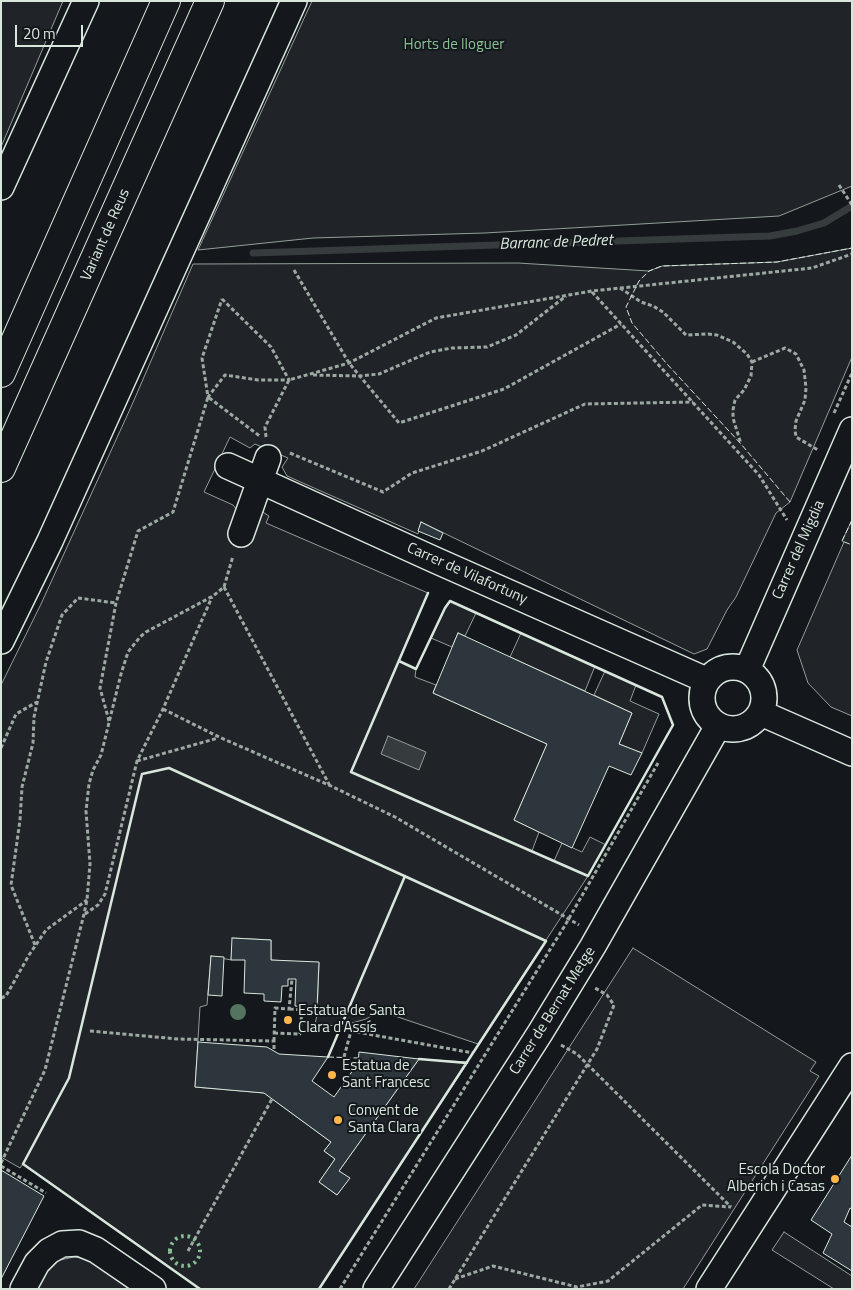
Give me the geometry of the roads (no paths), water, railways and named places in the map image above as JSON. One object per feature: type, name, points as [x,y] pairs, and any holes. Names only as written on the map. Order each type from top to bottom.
[{"type":"highway","points":[[1,373],[166,1]]},
{"type":"highway","name":"Variant de Reus","points":[[1,468],[210,1]]},
{"type":"street","points":[[1,187],[86,1]]},
{"type":"street","points":[[1,641],[50,541],[294,1]]},
{"type":"street","name":"Carrer del Migdia","points":[[747,670],[850,440]]},
{"type":"street","points":[[241,534],[270,463]]},
{"type":"street","name":"Carrer de Vilafortuny","points":[[228,466],[270,463],[706,680]]},
{"type":"street","points":[[738,667],[747,670],[761,684],[764,693],[761,713],[755,721],[738,730],[728,730],[718,726],[710,720],[704,711],[701,701],[702,690],[706,680],[720,669],[738,667]]},
{"type":"street","points":[[761,713],[852,753]]},
{"type":"street","name":"Carrer de Bernat Metge","points":[[376,1289],[575,977],[718,726]]},
{"type":"street","points":[[709,1289],[852,1066]]},
{"type":"street","points":[[23,1289],[38,1263],[49,1251],[62,1244],[79,1243],[96,1250],[153,1289]]},
{"type":"waterway","name":"Barranc de Pedret","points":[[253,253],[770,236],[824,223],[852,206]]},
{"type":"place","name":"Estatua de Santa Clara d'Assís","points":[[288,1020]]},
{"type":"place","name":"Estatua de Sant Francesc","points":[[332,1075]]},
{"type":"place","name":"Convent de Santa Clara","points":[[338,1120]]},
{"type":"place","name":"Escola Doctor Alberich i Casas","points":[[835,1179]]},
{"type":"park label","name":"Horts de lloguer","points":[[454,45]]}]
